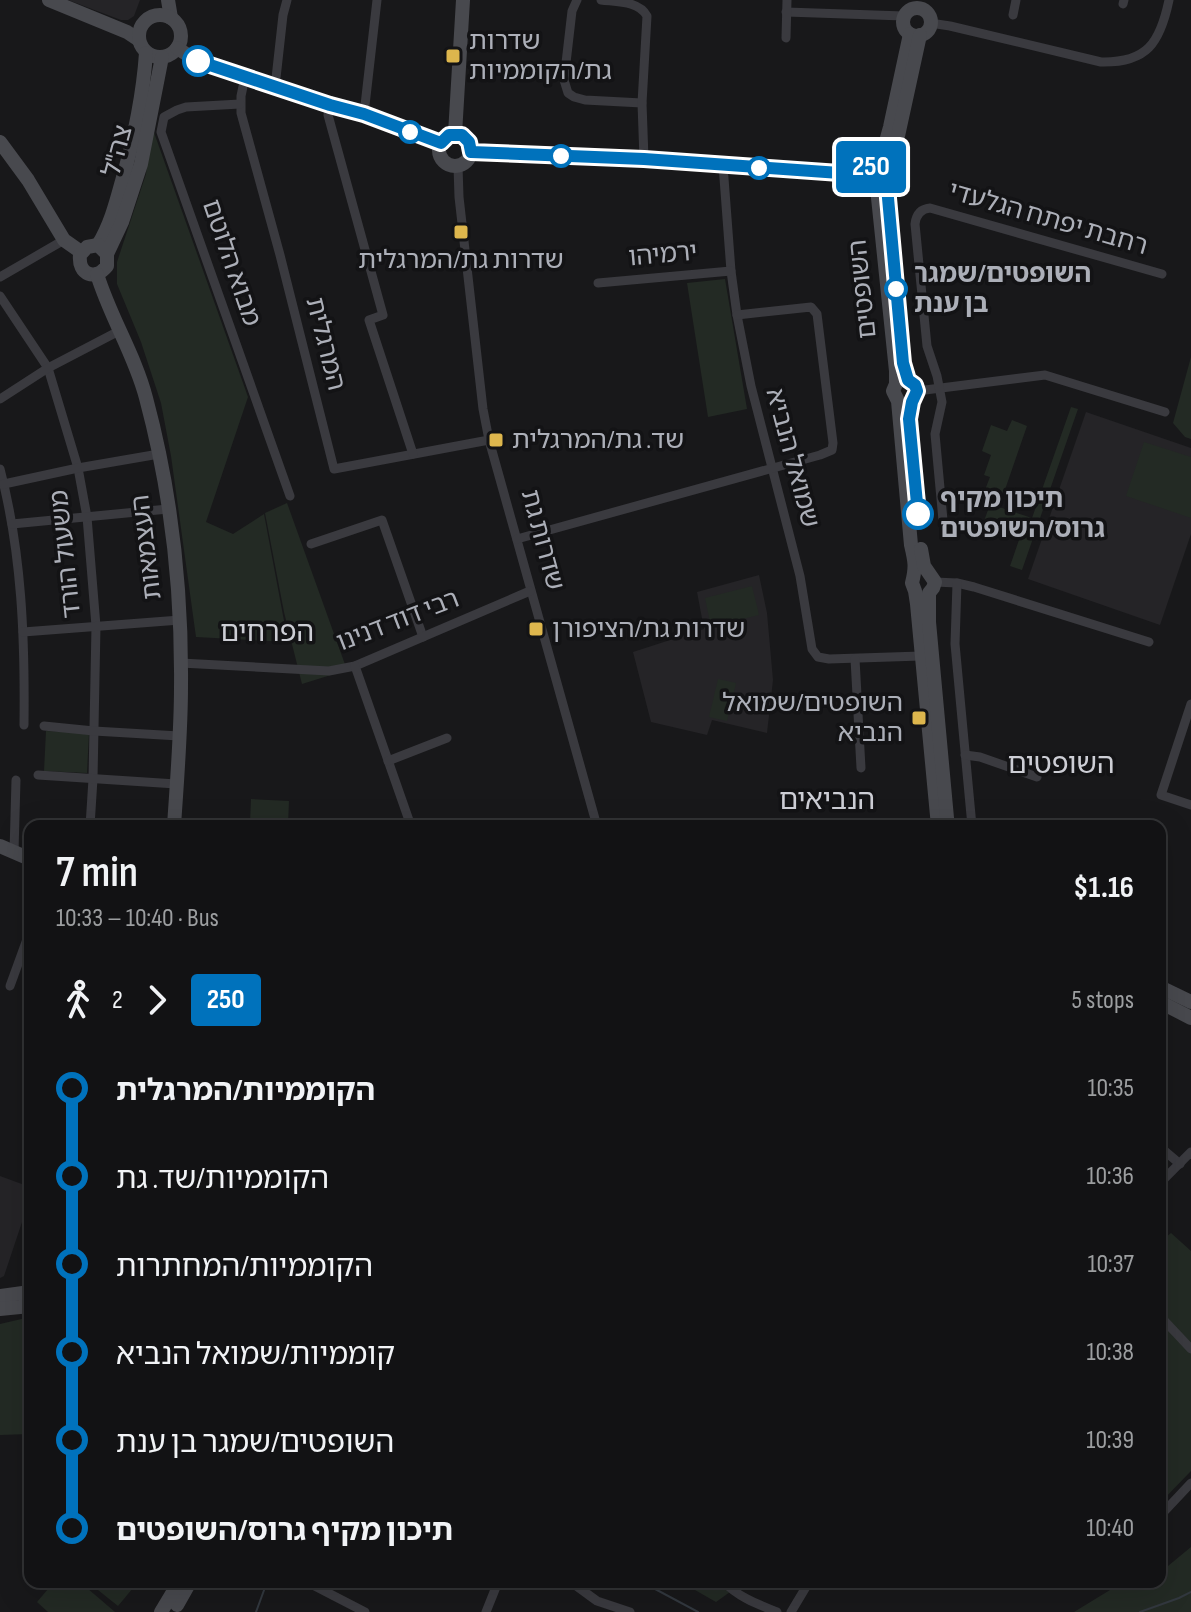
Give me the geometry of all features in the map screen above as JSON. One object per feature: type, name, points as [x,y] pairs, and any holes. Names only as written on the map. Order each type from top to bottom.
[{"type":"street","points":[[49,0],[119,29],[156,57],[171,54],[180,40],[177,24],[161,15],[134,28],[119,29]]},
{"type":"street","points":[[142,46],[139,34],[153,0]]},
{"type":"street","points":[[168,0],[171,18]]},
{"type":"street","points":[[275,87],[287,0]]},
{"type":"street","points":[[364,114],[377,0]]},
{"type":"street","points":[[455,134],[463,0]]},
{"type":"street","points":[[577,0],[572,11],[564,80],[568,93],[585,100],[642,103]]},
{"type":"street","points":[[601,0],[637,6],[647,16],[642,103],[644,159]]},
{"type":"street","points":[[786,38],[787,0]]},
{"type":"street","points":[[853,0],[853,14]]},
{"type":"street","points":[[1013,15],[1016,0]]},
{"type":"street","points":[[786,12],[917,17],[1101,62],[1114,62],[1139,56],[1149,48],[1158,35],[1169,0]]},
{"type":"street","points":[[885,165],[917,17]]},
{"type":"street","name":"צה\"ל","points":[[103,250],[128,161],[143,86],[142,46]]},
{"type":"street","points":[[177,48],[197,61],[364,114],[441,143]]},
{"type":"street","name":"צה\"ל","points":[[103,250],[122,222],[141,164],[162,57]]},
{"type":"street","name":"המרגלית","points":[[245,77],[241,113],[334,469],[489,440]]},
{"type":"street","name":"מבוא הלוטם","points":[[240,104],[177,110],[164,117],[161,132],[290,496]]},
{"type":"street","points":[[330,105],[328,115],[383,315],[369,320],[413,454]]},
{"type":"street","points":[[455,134],[467,139],[471,152],[467,161],[458,166],[443,160],[440,153],[441,143],[455,134]]},
{"type":"street","points":[[0,142],[28,180],[64,240],[81,252]]},
{"type":"street","points":[[471,152],[644,159],[868,175]]},
{"type":"street","name":"שמואל הנביא","points":[[723,165],[737,315],[751,386],[800,576],[812,649],[818,657],[829,659],[921,656]]},
{"type":"street","points":[[885,165],[893,172],[893,181],[882,188],[871,185],[868,175],[870,168],[885,165]]},
{"type":"street","name":"שדרות גת","points":[[458,166],[459,197],[489,440],[595,820]]},
{"type":"street","name":"השופטים","points":[[882,188],[909,419],[946,820]]},
{"type":"street","name":"רחבת יפתח הגלעדי","points":[[939,388],[927,346],[915,224],[921,211],[930,208],[1162,274]]},
{"type":"street","points":[[0,277],[64,240]]},
{"type":"street","points":[[90,245],[103,250],[107,266],[97,274],[86,272],[81,267],[81,252],[90,245]]},
{"type":"street","name":"ירמיהו","points":[[598,283],[731,271]]},
{"type":"street","name":"העצמאות","points":[[97,274],[108,308],[140,375],[159,454],[168,509],[178,590],[181,663],[174,820]]},
{"type":"street","name":"משעול הורד","points":[[0,296],[48,368],[78,468],[87,517],[96,626],[90,820]]},
{"type":"street","points":[[517,539],[832,450],[817,314],[811,307],[737,315]]},
{"type":"street","points":[[0,399],[48,368],[119,331]]},
{"type":"street","points":[[906,392],[1045,375],[1165,412]]},
{"type":"street","points":[[939,388],[941,410],[935,434],[944,531]]},
{"type":"street","points":[[4,484],[159,454]]},
{"type":"street","points":[[0,469],[20,579],[24,725]]},
{"type":"street","points":[[12,524],[168,509]]},
{"type":"street","points":[[311,544],[382,520],[423,637]]},
{"type":"street","points":[[924,582],[957,583],[1149,642]]},
{"type":"street","name":"השופטים","points":[[924,582],[921,656],[937,820]]},
{"type":"street","points":[[957,583],[955,644],[971,820]]},
{"type":"street","name":"רבי דוד דנינו","points":[[181,663],[329,671],[355,666],[530,591]]},
{"type":"street","points":[[23,632],[180,620]]},
{"type":"street","points":[[855,659],[861,768]]},
{"type":"street","points":[[355,666],[409,820]]},
{"type":"street","points":[[1191,704],[1161,795],[1191,805]]},
{"type":"street","points":[[44,726],[179,736]]},
{"type":"street","points":[[388,761],[447,738]]},
{"type":"street","points":[[965,755],[980,757],[1037,777]]},
{"type":"street","points":[[38,775],[176,784]]},
{"type":"street","points":[[14,852],[16,780]]},
{"type":"street","points":[[0,846],[24,856]]},
{"type":"street","points":[[10,986],[24,948]]},
{"type":"street","points":[[1166,990],[1191,1002]]},
{"type":"street","points":[[1166,1005],[1191,1018]]},
{"type":"street","points":[[1166,1152],[1180,1164]]},
{"type":"street","points":[[1166,1177],[1191,1152]]},
{"type":"street","points":[[0,1296],[24,1293]]},
{"type":"street","points":[[0,1309],[24,1307]]},
{"type":"street","points":[[1166,1322],[1191,1349]]},
{"type":"street","points":[[1166,1510],[1191,1483]]},
{"type":"street","points":[[161,1612],[175,1588]]},
{"type":"street","points":[[173,1612],[187,1588]]},
{"type":"street","points":[[322,1588],[365,1612]]},
{"type":"street","points":[[486,1612],[496,1588]]},
{"type":"street","points":[[579,1588],[597,1601],[630,1612]]},
{"type":"street","points":[[730,1588],[746,1599],[777,1612]]},
{"type":"street","points":[[791,1612],[805,1588]]},
{"type":"street","points":[[593,1612],[597,1601]]},
{"type":"shaded area","points":[[68,0],[140,0],[134,16],[121,20]]},
{"type":"shaded area","points":[[151,124],[248,397],[206,522],[233,534],[264,514],[288,642],[196,637],[161,403],[117,284],[117,262],[146,174]]},
{"type":"shaded area","points":[[725,279],[747,409],[708,417],[687,283]]},
{"type":"shaded area","points":[[1191,357],[1191,439],[1185,437],[1173,423]]},
{"type":"shaded area","points":[[1071,407],[1078,409],[1022,570],[1010,566],[1020,537],[993,527],[989,535],[980,532],[992,499],[983,495],[990,477],[984,475],[991,455],[982,451],[991,425],[1007,431],[1012,420],[1027,426],[999,507],[1032,518]]},
{"type":"shaded area","points":[[1086,412],[1191,448],[1191,534],[1160,625],[1028,579]]},
{"type":"shaded area","points":[[1144,442],[1191,457],[1191,518],[1126,496]]},
{"type":"shaded area","points":[[287,503],[347,670],[302,684],[265,513]]},
{"type":"shaded area","points":[[759,575],[767,613],[773,680],[767,733],[712,720],[707,735],[651,722],[633,652],[704,629],[697,592]]},
{"type":"shaded area","points":[[752,586],[759,615],[711,627],[705,598]]},
{"type":"shaded area","points":[[718,679],[736,683],[727,721],[709,717]]},
{"type":"shaded area","points":[[46,731],[89,733],[87,773],[44,771]]},
{"type":"shaded area","points":[[251,799],[289,801],[288,820],[250,820]]},
{"type":"shaded area","points":[[0,1176],[24,1185],[24,1216],[4,1276],[0,1278]]},
{"type":"shaded area","points":[[1171,1233],[1191,1251],[1191,1471],[1166,1497],[1166,1237]]},
{"type":"shaded area","points":[[24,1318],[24,1434],[0,1435],[0,1324]]},
{"type":"shaded area","points":[[1191,1547],[1191,1612],[1074,1612],[1115,1588],[1166,1588],[1168,1566]]},
{"type":"shaded area","points":[[49,1588],[87,1588],[115,1612],[48,1612],[37,1602]]},
{"type":"shaded area","points":[[96,1588],[133,1588],[118,1606]]},
{"type":"shaded area","points":[[692,1588],[725,1588],[730,1592],[716,1602]]},
{"type":"waterway","points":[[256,1612],[265,1588]]},
{"type":"waterway","points":[[653,1588],[698,1612]]},
{"type":"waterway","points":[[1140,1612],[1191,1592]]},
{"type":"bus line","name":"250","points":[[198,61],[364,114],[441,143],[449,135],[462,135],[471,145],[471,152],[644,159],[868,175],[876,163],[888,165],[894,176],[887,187],[903,363],[908,380],[917,391],[909,419],[918,514]]},
{"type":"place","name":"שדרות גת/הקוממיות","points":[[453,56]]},
{"type":"place","name":"שדרות גת/המרגלית","points":[[461,232]]},
{"type":"place","name":"השופטים/שמגר בן ענת","points":[[896,289]]},
{"type":"place","name":"שד. גת/המרגלית","points":[[496,440]]},
{"type":"place","name":"תיכון מקיף גרוס/השופטים","points":[[918,514]]},
{"type":"place","name":"שדרות גת/הציפורן","points":[[536,629]]},
{"type":"place","name":"השופטים/שמואל הנביא","points":[[919,718]]},
{"type":"district","name":"הפרחים","points":[[267,632]]},
{"type":"district","name":"השופטים","points":[[1061,764]]},
{"type":"district","name":"הנביאים","points":[[827,800]]}]
